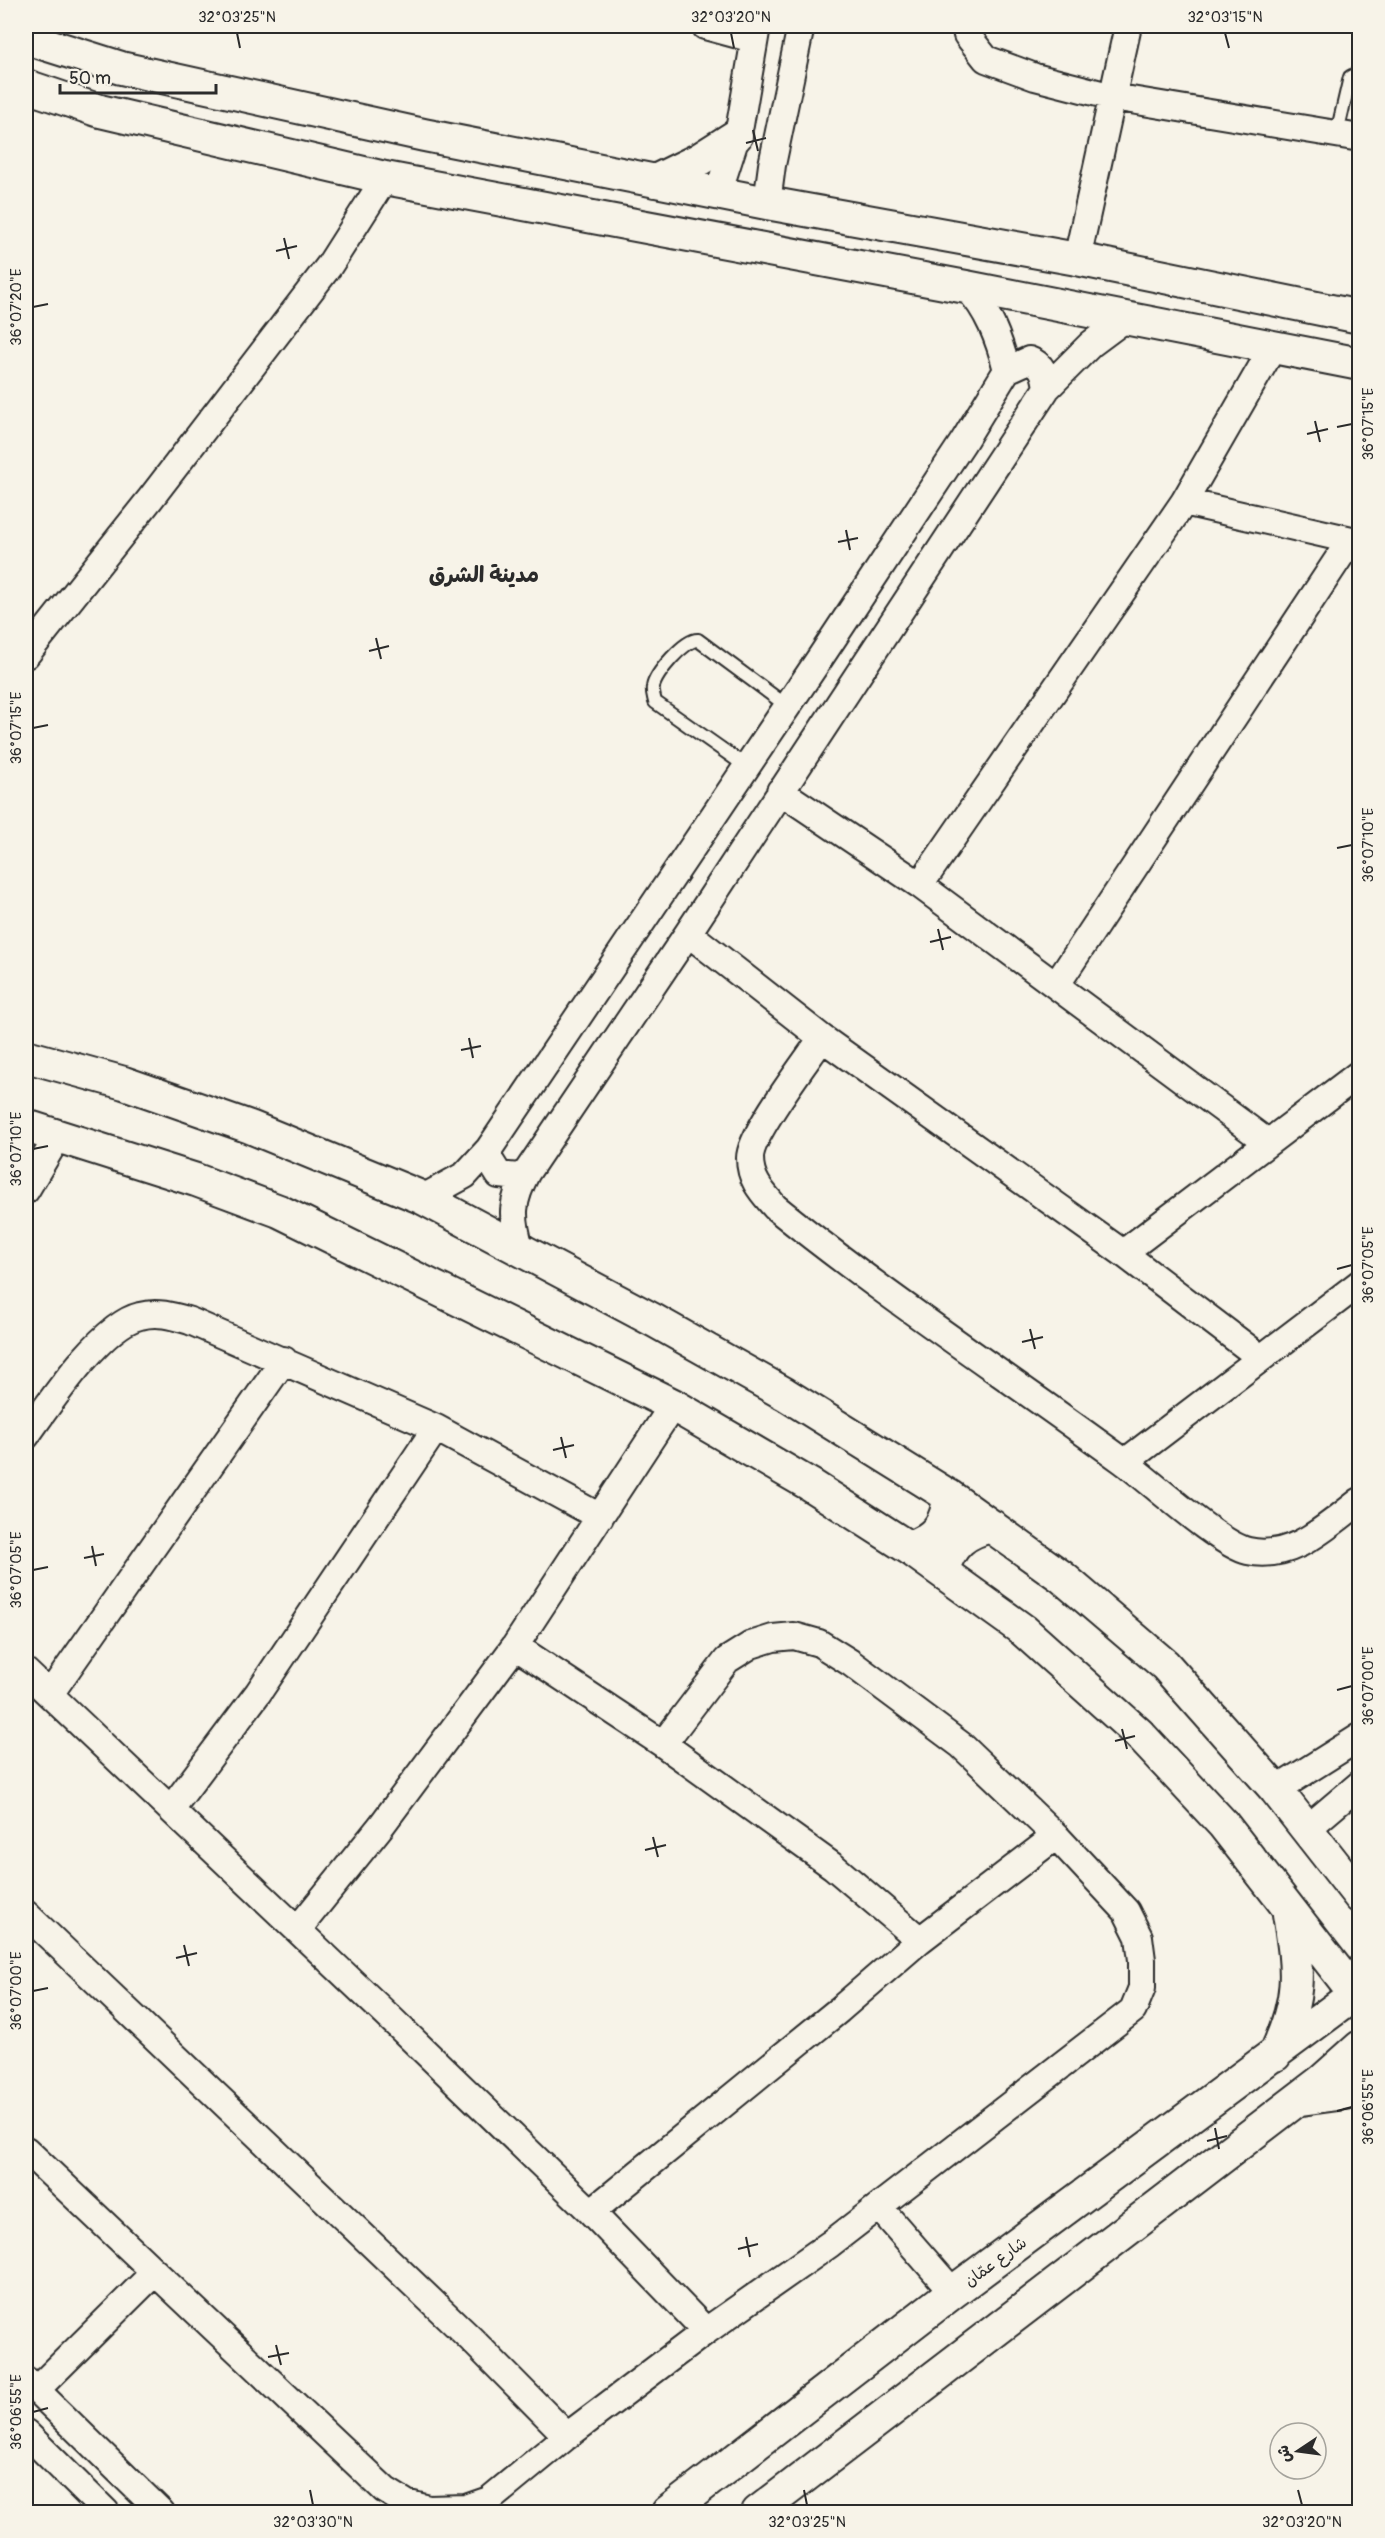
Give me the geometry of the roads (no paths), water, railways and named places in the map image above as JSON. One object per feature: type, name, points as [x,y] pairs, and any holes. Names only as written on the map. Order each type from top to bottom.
[{"type":"street","points":[[705,26],[755,32],[738,131],[718,194]]},
{"type":"street","points":[[766,203],[801,26]]},
{"type":"street","points":[[965,26],[967,35],[986,59],[1035,77],[1113,97],[1348,135]]},
{"type":"street","points":[[1077,259],[1128,26]]},
{"type":"street","points":[[26,38],[122,68],[424,135],[718,194],[1077,259],[1359,316]]},
{"type":"street","points":[[99,111],[122,68]]},
{"type":"street","points":[[26,86],[99,111],[386,178],[966,286],[1359,364]]},
{"type":"street","points":[[655,181],[699,159],[738,131],[757,135],[779,132]]},
{"type":"street","points":[[26,655],[151,498],[329,266],[386,178]]},
{"type":"street","points":[[966,286],[975,296],[993,328],[1007,369]]},
{"type":"street","points":[[520,1248],[513,1221],[513,1210],[516,1195],[527,1172],[688,933],[1047,388],[1091,344],[1126,318]]},
{"type":"street","points":[[920,885],[1184,502],[1272,348]]},
{"type":"street","points":[[423,1198],[465,1175],[489,1149],[963,442],[1007,369],[1029,360],[1037,363],[1045,374],[1047,388]]},
{"type":"street","points":[[1057,984],[1355,542],[1184,502]]},
{"type":"street","points":[[780,791],[920,885],[1057,984],[1267,1142]]},
{"type":"street","points":[[688,933],[822,1038],[1123,1253],[1261,1358]]},
{"type":"street","points":[[822,1038],[757,1136],[750,1157],[755,1184],[775,1207],[802,1230],[1125,1462],[1199,1520],[1246,1551],[1272,1552],[1298,1546],[1359,1501]]},
{"type":"street","points":[[26,1056],[124,1083],[250,1126],[423,1198],[520,1248],[785,1394],[949,1496],[1062,1577],[1165,1665],[1276,1790],[1359,1897]]},
{"type":"street","points":[[1123,1253],[1359,1073]]},
{"type":"street","points":[[26,1126],[279,1211],[673,1405],[809,1484],[909,1548],[1023,1630],[1139,1734],[1223,1824],[1357,1997]]},
{"type":"street","points":[[26,1190],[58,1136]]},
{"type":"street","points":[[489,1149],[489,1159],[500,1175],[519,1177],[527,1172]]},
{"type":"street","points":[[1125,1462],[1359,1283]]},
{"type":"street","points":[[26,1436],[66,1381],[120,1324],[140,1316],[162,1313],[190,1321],[284,1360],[436,1428],[600,1517]]},
{"type":"street","points":[[50,1694],[284,1360]]},
{"type":"street","points":[[298,1929],[381,1826],[515,1646],[673,1405]]},
{"type":"street","points":[[171,1809],[265,1683],[436,1428]]},
{"type":"street","points":[[909,1548],[926,1542],[939,1530],[948,1514],[949,1496]]},
{"type":"street","points":[[942,1570],[948,1553],[959,1539],[974,1530],[992,1526]]},
{"type":"street","points":[[26,2150],[385,2490],[406,2503],[447,2511],[466,2508],[489,2500],[567,2436],[706,2331],[879,2206],[1028,2088],[1133,2010],[1142,1988],[1139,1937],[1126,1911],[1056,1836],[961,1744],[851,1663],[819,1644],[794,1636],[772,1638],[752,1645],[728,1660],[663,1744]]},
{"type":"street","points":[[515,1646],[663,1744],[834,1867],[920,1940]]},
{"type":"street","points":[[26,1672],[298,1929],[591,2212],[706,2331]]},
{"type":"street","points":[[1276,1790],[1338,1753],[1359,1737]]},
{"type":"street","points":[[1307,1829],[1359,1783],[1345,1770],[1338,1753]]},
{"type":"street","points":[[591,2212],[839,2010],[920,1940],[1056,1836]]},
{"type":"street","points":[[1275,2055],[1295,2002],[1298,1983],[1297,1959],[1288,1908]]},
{"type":"street","points":[[26,1914],[446,2316],[567,2436]]},
{"type":"street","name":"شارع عمّان","points":[[668,2512],[953,2292],[1357,1997]]},
{"type":"street","points":[[758,2512],[1298,2099],[1357,2049],[1348,2026],[1340,2020],[1327,2017]]},
{"type":"street","points":[[1298,2099],[1359,2091]]},
{"type":"street","points":[[879,2206],[953,2292]]},
{"type":"street","points":[[155,2272],[31,2385],[161,2512]]},
{"type":"street","points":[[26,2433],[106,2512]]},
{"type":"lane","points":[[1348,135],[1350,77],[1359,72]]},
{"type":"lane","points":[[747,767],[655,702],[653,695],[655,682],[687,641],[698,640],[787,706]]},
{"type":"district","name":"مدينة الشرق","points":[[484,574]]}]
